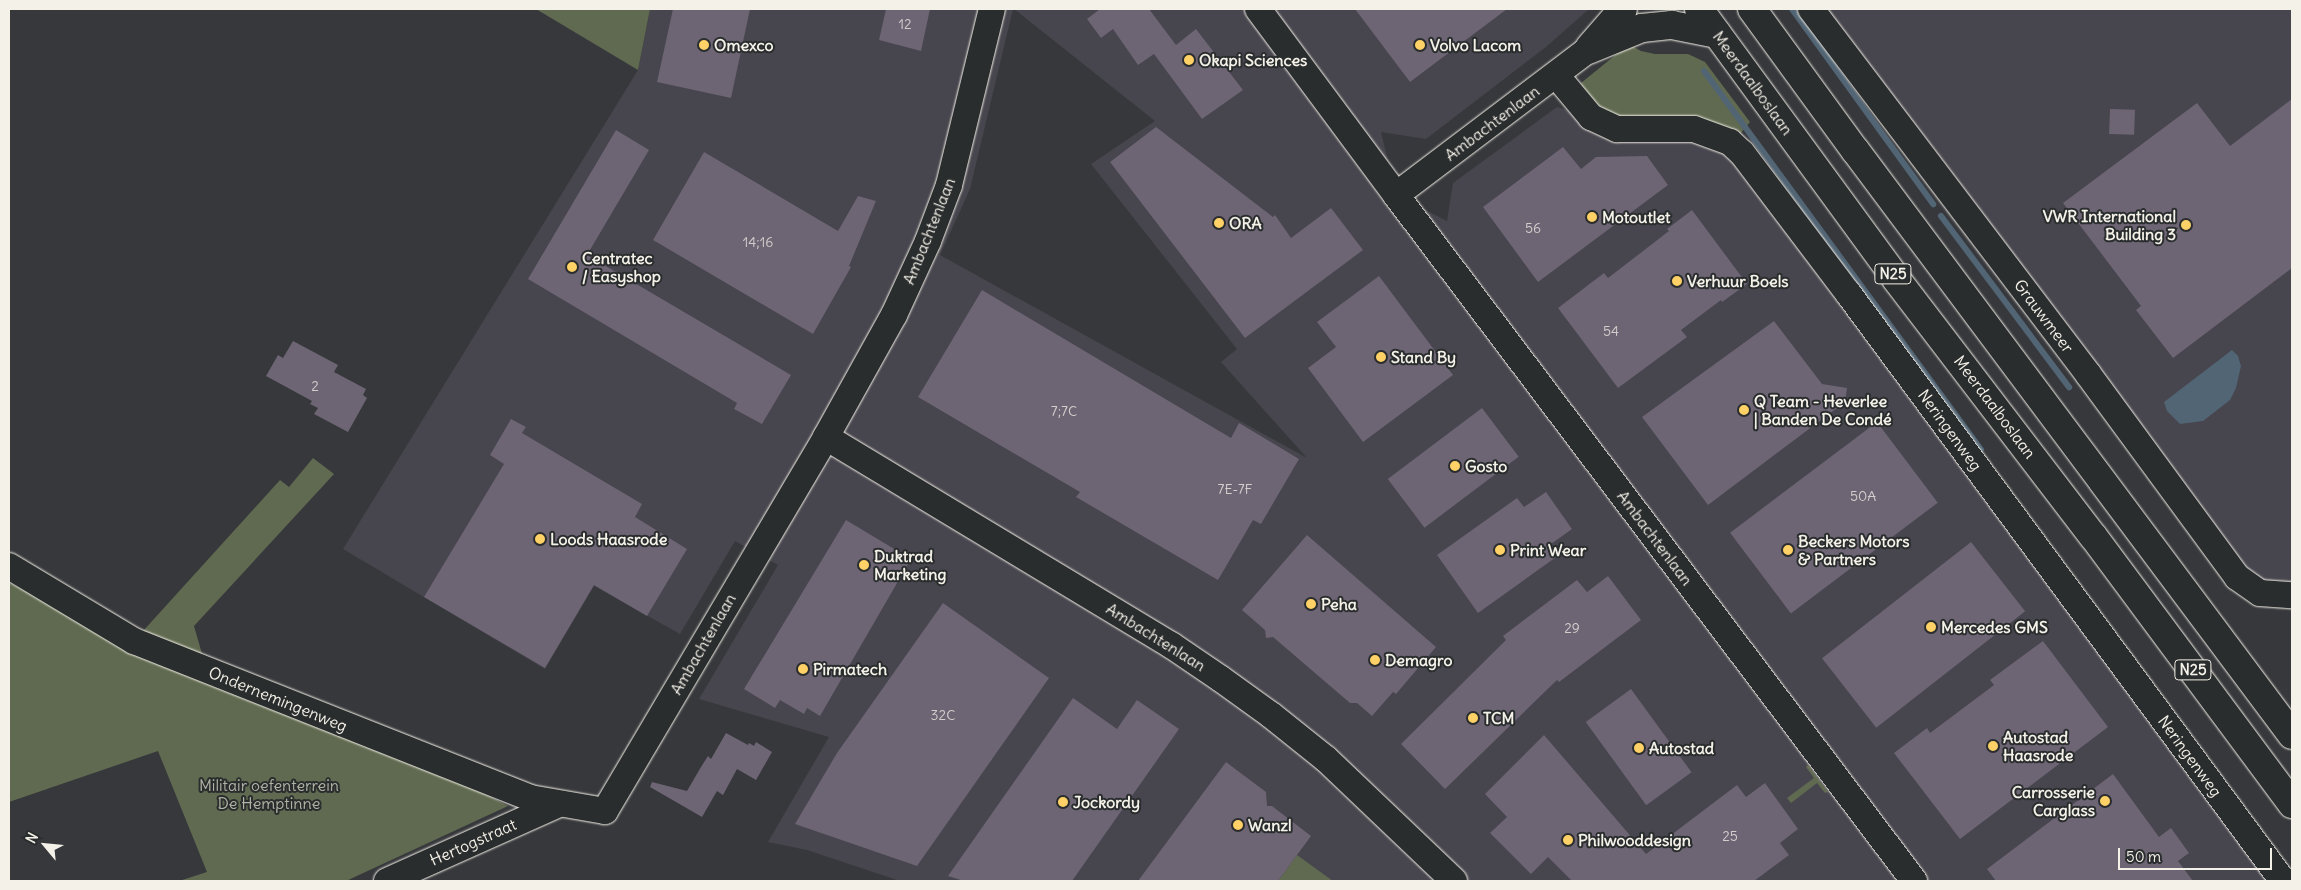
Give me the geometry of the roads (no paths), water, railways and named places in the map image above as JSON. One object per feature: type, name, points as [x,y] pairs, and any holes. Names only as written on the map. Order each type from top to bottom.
[{"type":"highway","points":[[1588,50],[1623,9]]},
{"type":"highway","name":"Meerdaalboslaan","points":[[1699,9],[1897,280],[2093,536],[2292,804]]},
{"type":"highway","name":"N25","points":[[1752,9],[2292,735]]},
{"type":"highway","points":[[1588,50],[1642,28],[1672,25],[1717,34]]},
{"type":"street","name":"Ambachtenlaan","points":[[559,804],[605,811],[826,437],[894,315],[931,233],[949,185],[992,9]]},
{"type":"street","name":"Ambachtenlaan","points":[[1258,9],[1396,195],[1914,881]]},
{"type":"street","name":"Grauwmeer","points":[[1811,9],[2088,374],[2237,577],[2260,592],[2292,595]]},
{"type":"street","name":"Ambachtenlaan","points":[[1396,195],[1588,50]]},
{"type":"street","name":"Neringenweg","points":[[1556,75],[1591,117],[1617,129],[1645,131],[1694,129],[1730,142],[1742,153],[1843,285],[2283,881]]},
{"type":"street","name":"Ambachtenlaan","points":[[826,437],[1171,645],[1221,679],[1271,715],[1326,759],[1454,881]]},
{"type":"street","name":"Ondernemingenweg","points":[[9,566],[134,641],[530,798],[559,804]]},
{"type":"street","name":"Hertogstraat","points":[[387,881],[559,804]]},
{"type":"water","points":[[2232,350],[2238,356],[2241,366],[2236,388],[2230,400],[2203,421],[2180,424],[2167,411],[2164,402]]},
{"type":"waterway","points":[[1792,9],[1933,204]]},
{"type":"waterway","points":[[1704,71],[1981,449]]},
{"type":"waterway","points":[[1941,216],[2069,387]]},
{"type":"place","name":"Omexco","points":[[704,45]]},
{"type":"place","name":"Volvo Lacom","points":[[1420,45]]},
{"type":"place","name":"Okapi Sciences","points":[[1189,60]]},
{"type":"place","name":"Motoutlet","points":[[1592,217]]},
{"type":"place","name":"ORA","points":[[1219,223]]},
{"type":"place","name":"VWR International Building 3","points":[[2186,225]]},
{"type":"place","name":"Centratec / Easyshop","points":[[572,267]]},
{"type":"place","name":"Verhuur Boels","points":[[1677,281]]},
{"type":"place","name":"Stand By","points":[[1381,357]]},
{"type":"place","name":"Q Team - Heverlee | Banden De Condé","points":[[1744,410]]},
{"type":"place","name":"Gosto","points":[[1455,466]]},
{"type":"place","name":"Loods Haasrode","points":[[540,539]]},
{"type":"place","name":"Print Wear","points":[[1500,550]]},
{"type":"place","name":"Beckers Motors & Partners","points":[[1788,550]]},
{"type":"place","name":"Duktrad Marketing","points":[[864,565]]},
{"type":"place","name":"Peha","points":[[1311,604]]},
{"type":"place","name":"Mercedes GMS","points":[[1931,627]]},
{"type":"place","name":"Demagro","points":[[1375,660]]},
{"type":"place","name":"Pirmatech","points":[[803,669]]},
{"type":"place","name":"TCM","points":[[1473,718]]},
{"type":"place","name":"Autostad Haasrode","points":[[1993,746]]},
{"type":"place","name":"Autostad","points":[[1639,748]]},
{"type":"place","name":"Carrosserie Carglass","points":[[2105,801]]},
{"type":"place","name":"Jockordy","points":[[1063,802]]},
{"type":"place","name":"Wanzl","points":[[1238,825]]},
{"type":"place","name":"Philwooddesign","points":[[1568,840]]},
{"type":"park label","name":"Militair oefenterrein De Hemptinne","points":[[269,794]]}]
